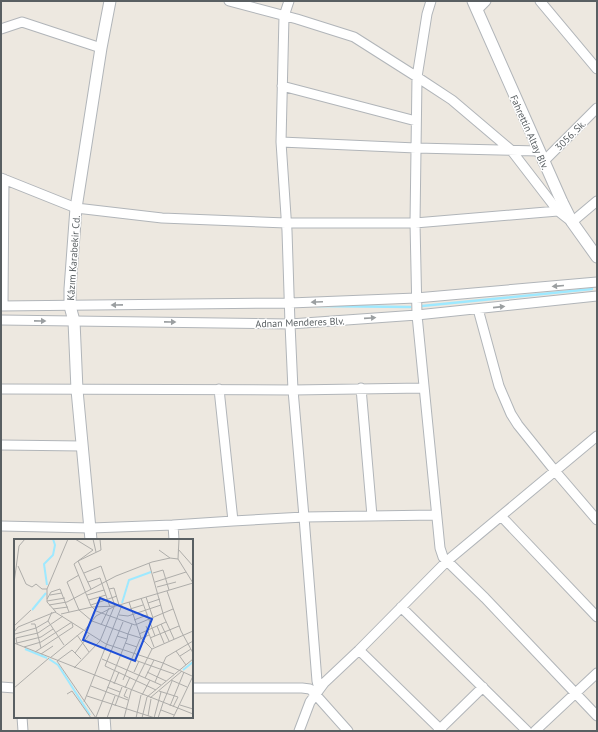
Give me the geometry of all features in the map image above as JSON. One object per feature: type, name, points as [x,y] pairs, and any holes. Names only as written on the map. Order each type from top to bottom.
[{"type":"street","name":"Kâzım Karabekir Cd.","points":[[91,539],[77,390],[74,321],[70,306],[70,289],[76,208],[101,48],[110,1]]},
{"type":"street","points":[[230,1],[297,19],[354,37],[417,77],[452,100],[511,150],[558,211],[572,222],[597,201]]},
{"type":"street","points":[[289,1],[284,16],[281,142],[294,390],[317,691]]},
{"type":"street","points":[[431,1],[427,14],[417,77],[415,223],[416,298],[423,388],[440,548],[443,557],[485,598],[597,716]]},
{"type":"street","points":[[475,6],[486,1]]},
{"type":"street","points":[[540,1],[597,69]]},
{"type":"street","name":"Fahrettin Altay Blv.","points":[[475,6],[538,151],[572,222],[597,257]]},
{"type":"street","points":[[1,29],[22,22],[101,48]]},
{"type":"street","points":[[282,86],[416,121]]},
{"type":"street","name":"3056. Sk.","points":[[543,162],[597,108]]},
{"type":"street","points":[[281,142],[416,148],[538,151]]},
{"type":"street","points":[[2,306],[2,178],[76,208],[162,218],[286,224],[415,223],[558,211]]},
{"type":"street","name":"Adnan Menderes Blv.","points":[[2,306],[290,303],[416,298],[597,282]]},
{"type":"street","name":"Adnan Menderes Blv.","points":[[1,320],[290,324],[417,315],[597,296]]},
{"type":"street","points":[[478,309],[499,386],[506,404],[518,424],[555,471],[597,520]]},
{"type":"street","points":[[361,388],[372,516]]},
{"type":"street","points":[[1,389],[294,390],[423,388]]},
{"type":"street","points":[[219,389],[233,521]]},
{"type":"street","points":[[299,731],[307,709],[317,691],[447,561],[597,436]]},
{"type":"street","points":[[1,445],[82,446]]},
{"type":"street","points":[[1,526],[90,528],[173,525],[304,517],[436,516]]},
{"type":"street","points":[[501,516],[597,617]]},
{"type":"street","points":[[173,525],[174,539]]},
{"type":"street","points":[[401,607],[527,731]]},
{"type":"street","points":[[359,650],[440,730],[483,687]]},
{"type":"street","points":[[535,731],[597,673]]},
{"type":"street","points":[[1,687],[14,688]]},
{"type":"street","points":[[193,688],[310,689],[317,691],[348,731]]},
{"type":"street","points":[[22,718],[23,731]]},
{"type":"street","points":[[104,718],[105,731]]},
{"type":"waterway","points":[[422,306],[592,289]]},
{"type":"waterway","points":[[317,306],[410,307]]}]
